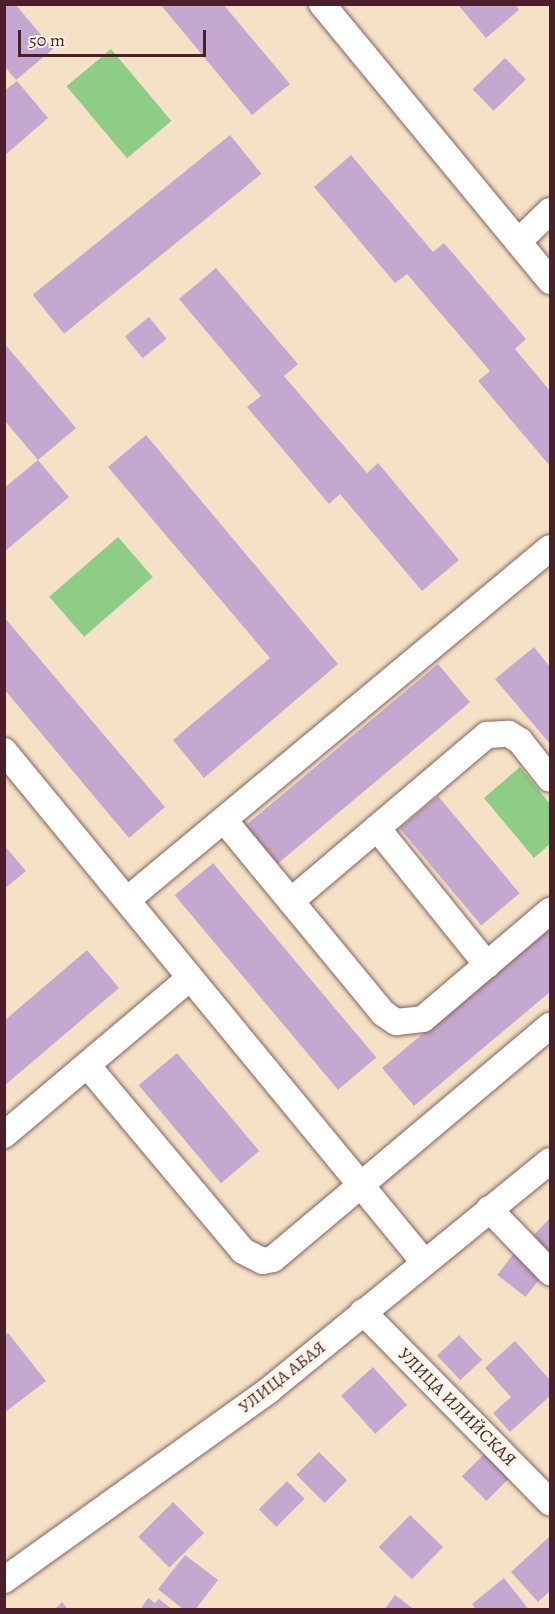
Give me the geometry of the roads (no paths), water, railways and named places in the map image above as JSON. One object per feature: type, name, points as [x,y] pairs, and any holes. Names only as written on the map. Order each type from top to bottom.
[{"type":"street","points":[[322,4],[550,280]]},
{"type":"street","points":[[519,241],[550,212]]},
{"type":"street","points":[[127,900],[550,548]]},
{"type":"street","points":[[291,901],[377,828],[497,732],[520,741],[550,779]]},
{"type":"street","points":[[4,751],[424,1262]]},
{"type":"street","points":[[224,820],[383,1013],[396,1022],[423,1019],[550,911]]},
{"type":"street","points":[[377,828],[487,965]]},
{"type":"street","points":[[4,1136],[190,978]]},
{"type":"street","points":[[87,1065],[252,1259],[273,1259],[550,1026]]},
{"type":"street","name":"УЛИЦА АБАЯ","points":[[4,1580],[268,1390],[550,1161]]},
{"type":"street","points":[[489,1209],[550,1272]]},
{"type":"street","name":"УЛИЦА ИЛИЙСКАЯ","points":[[363,1312],[550,1502]]}]
